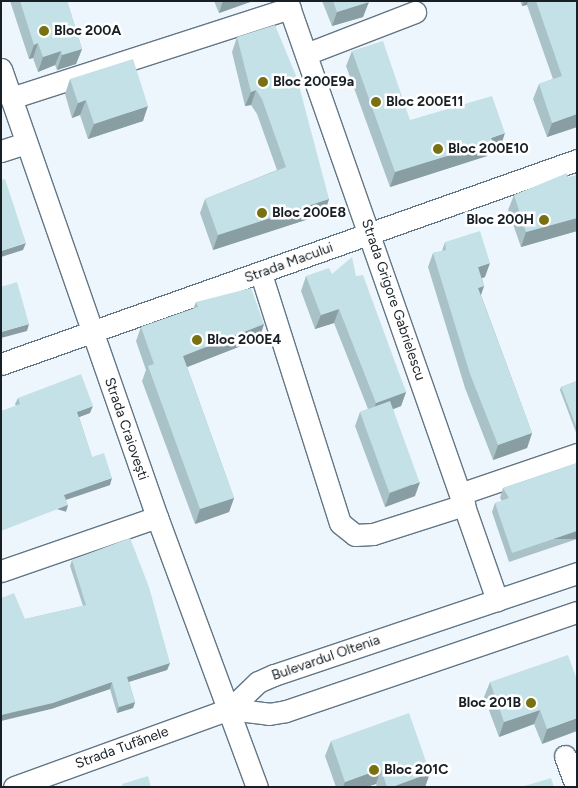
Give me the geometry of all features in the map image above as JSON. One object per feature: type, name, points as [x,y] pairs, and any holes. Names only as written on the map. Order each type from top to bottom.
[{"type":"street","name":"Strada Grigore Gabrielescu","points":[[289,5],[497,600]]},
{"type":"street","points":[[11,98],[289,5]]},
{"type":"street","points":[[306,54],[415,12]]},
{"type":"street","name":"Strada Craiovești","points":[[1,69],[156,517],[230,709],[257,787]]},
{"type":"street","points":[[1,151],[26,143]]},
{"type":"street","name":"Strada Macului","points":[[1,364],[261,274],[577,160]]},
{"type":"street","points":[[261,274],[340,523],[355,534],[373,534],[577,454]]},
{"type":"street","points":[[1,571],[156,517]]},
{"type":"street","name":"Bulevardul Oltenia","points":[[230,709],[258,682],[274,675],[577,573]]},
{"type":"street","points":[[230,709],[269,714],[286,711],[577,612]]},
{"type":"street","name":"Strada Tufănele","points":[[14,787],[230,709]]},
{"type":"street","points":[[565,756],[576,787]]},
{"type":"building","name":"Bloc 200A","points":[[20,1],[67,1],[82,49],[62,55],[61,51],[43,57],[38,43],[34,45]]},
{"type":"building","points":[[333,1],[368,1],[369,2],[337,12]]},
{"type":"building","points":[[536,1],[575,1],[577,7],[577,114],[552,123],[539,84],[562,76]]},
{"type":"building","points":[[275,25],[297,78],[329,199],[218,235],[205,199],[286,167],[262,99],[256,90],[251,92],[237,37]]},
{"type":"building","points":[[383,41],[410,120],[492,96],[505,133],[491,138],[493,142],[395,172],[352,51]]},
{"type":"building","points":[[133,59],[148,106],[94,124],[86,100],[78,103],[70,79]]},
{"type":"building","name":"Bloc 200H","points":[[567,173],[568,178],[577,175],[577,218],[526,232],[514,195]]},
{"type":"building","points":[[5,179],[26,243],[1,251],[1,180]]},
{"type":"building","points":[[480,231],[490,263],[478,267],[484,286],[478,288],[532,433],[498,445],[470,374],[433,253],[446,250],[445,242]]},
{"type":"building","points":[[352,257],[356,276],[363,275],[406,392],[376,403],[339,309],[321,315],[306,276],[329,268],[332,274]]},
{"type":"building","points":[[17,282],[29,324],[1,332],[1,287]]},
{"type":"building","points":[[251,288],[264,324],[183,356],[234,498],[200,509],[148,366],[154,364],[141,327],[198,307],[196,302]]},
{"type":"building","points":[[81,374],[93,406],[77,412],[92,457],[104,453],[112,478],[64,495],[68,505],[1,531],[1,411],[20,404],[18,398]]},
{"type":"building","points":[[577,381],[577,429],[561,387]]},
{"type":"building","points":[[390,401],[419,482],[389,493],[360,412]]},
{"type":"building","points":[[577,463],[577,531],[512,553],[495,503],[509,498],[503,488]]},
{"type":"building","points":[[130,538],[149,587],[170,663],[127,677],[135,702],[119,707],[112,682],[53,703],[1,715],[1,598],[14,593],[25,619],[86,605],[72,560]]},
{"type":"building","name":"Bloc 201B","points":[[568,655],[577,680],[577,718],[547,729],[540,710],[504,722],[490,682]]},
{"type":"building","name":"Bloc 201C","points":[[409,713],[430,773],[392,787],[387,787],[381,769],[345,782],[331,741]]},
{"type":"building","points":[[148,776],[151,787],[123,787],[122,784]]},
{"type":"building","points":[[551,778],[554,787],[521,787]]},
{"type":"place","name":"Bloc 200A","points":[[44,31]]},
{"type":"place","name":"Bloc 200E9a","points":[[263,82]]},
{"type":"place","name":"Bloc 200E11","points":[[376,102]]},
{"type":"place","name":"Bloc 200E10","points":[[438,149]]},
{"type":"place","name":"Bloc 200E8","points":[[262,213]]},
{"type":"place","name":"Bloc 200H","points":[[544,220]]},
{"type":"place","name":"Bloc 200E4","points":[[197,340]]},
{"type":"place","name":"Bloc 201B","points":[[531,703]]},
{"type":"place","name":"Bloc 201C","points":[[374,770]]}]
